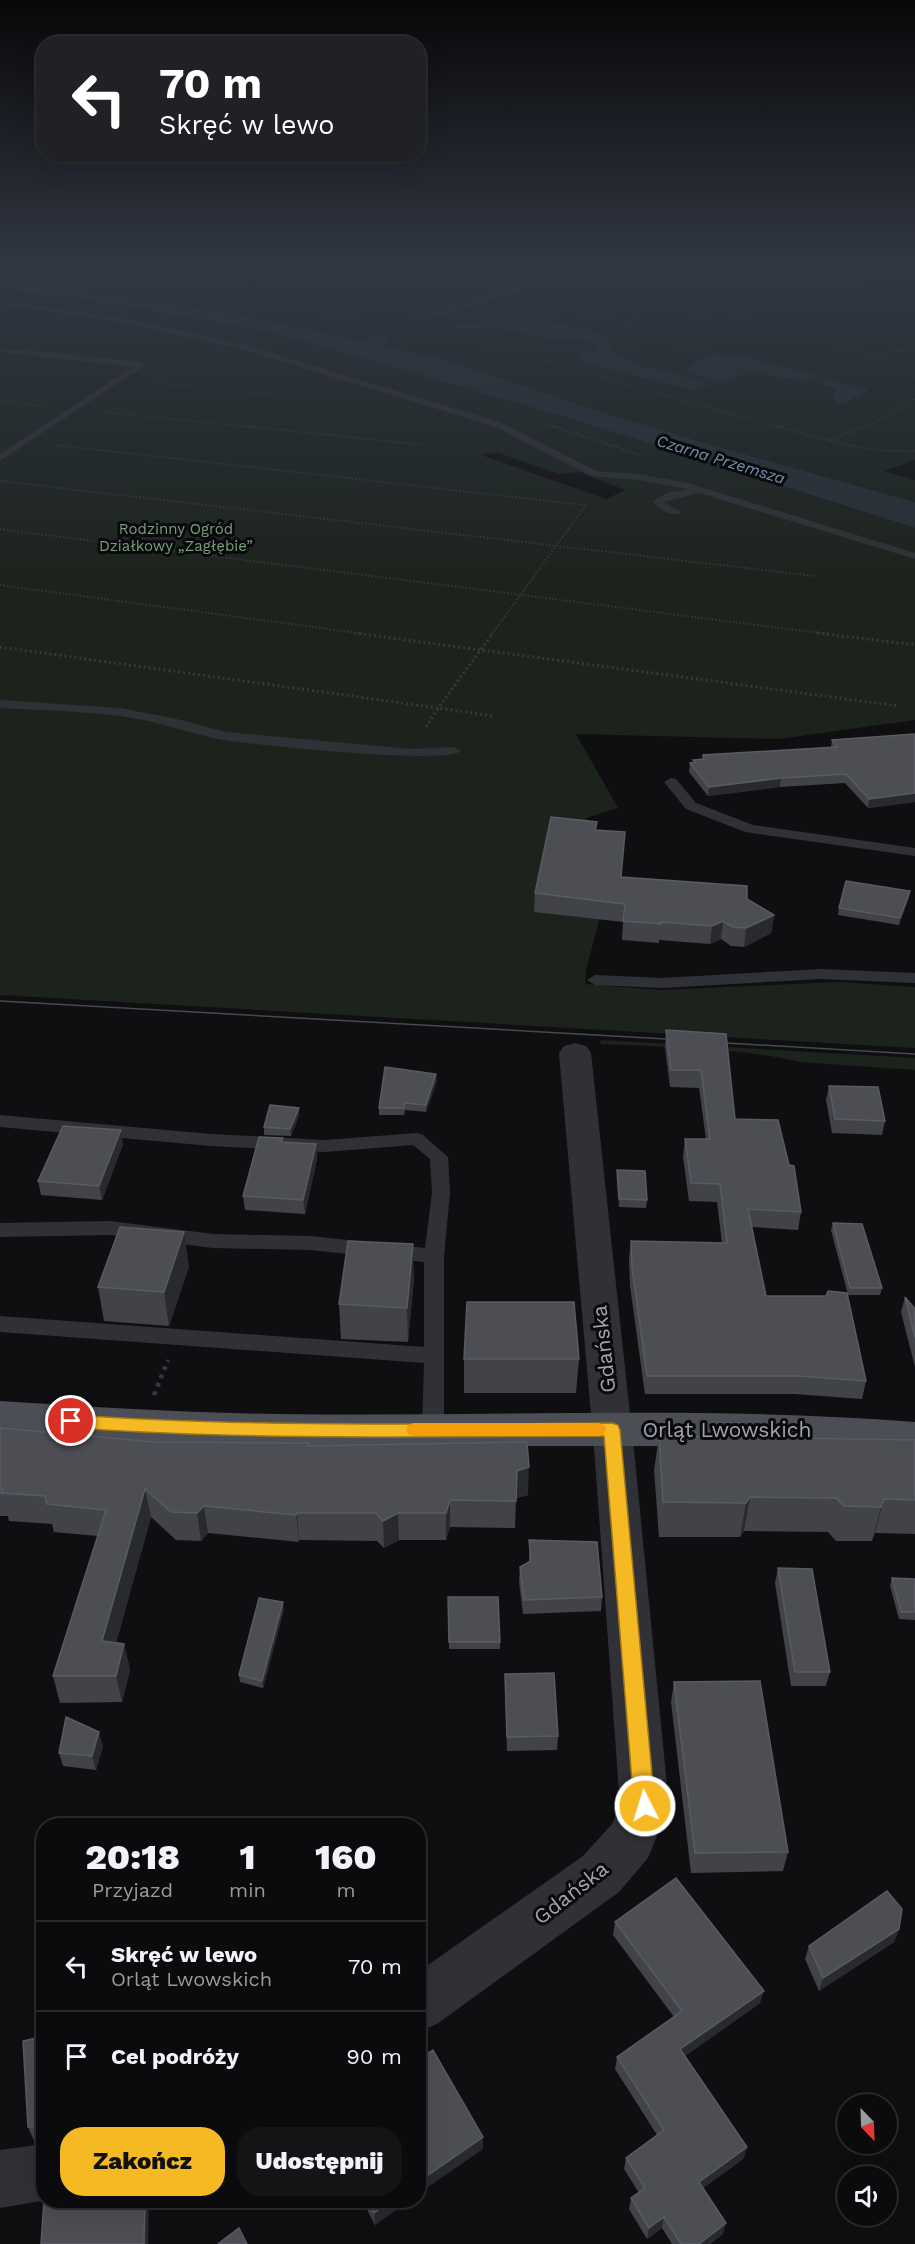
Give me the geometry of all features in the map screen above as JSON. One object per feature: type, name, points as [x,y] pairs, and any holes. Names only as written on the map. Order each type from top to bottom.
[{"type":"main road","name":"Orląt Lwowskich","points":[[0,1416],[159,1427],[327,1431],[820,1430],[915,1438]]},
{"type":"street","name":"Gdańska","points":[[426,1999],[601,1874],[630,1841],[645,1806],[612,1430],[575,1053]]},
{"type":"street","points":[[0,2179],[36,2174]]},
{"type":"lane","points":[[0,458],[131,372]]},
{"type":"lane","points":[[327,372],[500,425],[594,474],[638,477],[699,489],[915,556]]},
{"type":"lane","points":[[677,512],[662,506],[658,501],[670,495],[699,489]]},
{"type":"lane","points":[[0,704],[119,712],[173,722],[225,736],[410,753],[454,751]]},
{"type":"lane","points":[[671,782],[691,806],[750,829],[915,852]]},
{"type":"lane","points":[[595,980],[662,983],[821,974],[915,978]]},
{"type":"lane","points":[[0,1121],[211,1140],[314,1145],[417,1139],[439,1157],[441,1193],[435,1256],[433,1429]]},
{"type":"lane","points":[[0,1230],[110,1228],[213,1241],[310,1243],[435,1256]]},
{"type":"lane","points":[[0,1324],[435,1356]]},
{"type":"path","points":[[581,372],[831,441],[877,451],[915,451]]},
{"type":"path","points":[[677,372],[726,385]]},
{"type":"path","points":[[795,388],[833,372]]},
{"type":"path","points":[[831,441],[869,426],[901,410],[915,399]]},
{"type":"path","points":[[0,401],[423,446]]},
{"type":"path","points":[[25,441],[586,505],[426,727]]},
{"type":"path","points":[[0,481],[815,576]]},
{"type":"path","points":[[0,529],[915,645]]},
{"type":"path","points":[[0,585],[899,706]]},
{"type":"path","points":[[0,647],[493,716]]},
{"type":"path","points":[[152,1401],[177,1337]]},
{"type":"green space","name":"Rodzinny Ogród Działkowy „Zagłębie”","points":[[0,372],[408,372],[575,420],[915,528],[915,720],[779,739],[576,734],[618,808],[586,818],[606,845],[603,905],[586,970],[585,984],[661,990],[838,982],[915,987],[915,1048],[0,995]],"holes":[[[496,452],[560,474],[580,472],[625,490],[606,499],[481,455]]]},
{"type":"green space","points":[[483,372],[915,372],[915,460],[884,471],[915,480],[915,502],[712,445],[589,408]]},
{"type":"green space","points":[[601,1040],[915,1058],[915,1070],[800,1062],[752,1053],[600,1044]]},
{"type":"water","name":"Czarna Przemsza","points":[[408,372],[483,372],[589,408],[915,502],[915,528],[575,420]]},
{"type":"water","points":[[620,372],[664,372],[710,384],[694,390]]},
{"type":"water","points":[[683,372],[805,372],[818,375],[805,381],[748,372],[724,382]]},
{"type":"water","points":[[829,379],[869,390],[843,404],[834,402],[835,388],[817,383]]},
{"type":"building","points":[[915,734],[915,793],[869,799],[846,774],[781,778],[709,787],[690,763],[695,762],[693,760],[704,759],[703,755],[837,747],[832,740]]},
{"type":"building","points":[[551,817],[597,822],[595,830],[625,832],[621,877],[747,886],[747,899],[774,915],[746,928],[733,927],[723,921],[712,926],[623,921],[625,904],[535,893]]},
{"type":"building","points":[[846,881],[910,891],[900,918],[839,908]]},
{"type":"building","points":[[666,1030],[726,1034],[735,1119],[778,1120],[789,1165],[794,1166],[801,1212],[748,1209],[766,1296],[826,1296],[828,1291],[847,1293],[866,1381],[798,1376],[647,1376],[632,1267],[631,1241],[727,1243],[720,1184],[691,1183],[685,1139],[710,1139],[701,1070],[671,1070]]},
{"type":"building","points":[[385,1067],[436,1074],[426,1105],[405,1103],[404,1108],[379,1108]]},
{"type":"building","points":[[829,1086],[878,1087],[885,1121],[835,1119]]},
{"type":"building","points":[[270,1105],[299,1108],[290,1129],[264,1127]]},
{"type":"building","points":[[63,1126],[121,1130],[99,1186],[38,1181]]},
{"type":"building","points":[[259,1137],[283,1138],[281,1142],[316,1144],[303,1200],[243,1196]]},
{"type":"building","points":[[617,1170],[645,1171],[647,1200],[619,1199]]},
{"type":"building","points":[[833,1223],[862,1224],[882,1288],[850,1288]]},
{"type":"building","points":[[120,1227],[184,1232],[164,1292],[98,1287]]},
{"type":"building","points":[[348,1241],[413,1244],[407,1308],[339,1304]]},
{"type":"building","points":[[905,1297],[915,1309],[915,1338]]},
{"type":"building","points":[[467,1302],[574,1302],[579,1359],[464,1359]]},
{"type":"building","points":[[0,1428],[155,1442],[309,1443],[308,1446],[527,1442],[529,1467],[517,1471],[516,1501],[450,1500],[446,1513],[398,1513],[383,1521],[376,1513],[297,1513],[296,1515],[204,1506],[197,1513],[171,1512],[145,1489],[102,1641],[124,1644],[116,1676],[53,1676],[106,1510],[47,1504],[45,1496],[1,1493],[3,1489],[0,1489]]},
{"type":"building","points":[[659,1436],[915,1440],[915,1500],[884,1499],[881,1507],[844,1506],[836,1498],[750,1497],[746,1503],[663,1502]]},
{"type":"building","points":[[529,1540],[597,1542],[602,1597],[524,1600],[520,1567],[531,1561]]},
{"type":"building","points":[[778,1568],[812,1569],[830,1672],[795,1672]]},
{"type":"building","points":[[892,1578],[915,1579],[915,1612],[901,1612]]},
{"type":"building","points":[[448,1597],[498,1597],[500,1642],[449,1642]]},
{"type":"building","points":[[259,1598],[283,1602],[262,1681],[239,1675]]},
{"type":"building","points":[[554,1673],[558,1736],[507,1737],[505,1674]]},
{"type":"building","points":[[760,1681],[788,1852],[695,1853],[674,1682]]},
{"type":"building","points":[[66,1717],[99,1732],[92,1756],[59,1753]]},
{"type":"building","points":[[676,1878],[764,1991],[680,2049],[747,2147],[699,2182],[726,2223],[699,2244],[681,2244],[664,2217],[649,2228],[631,2198],[645,2188],[626,2158],[664,2130],[617,2057],[682,2011],[615,1922]]},
{"type":"building","points":[[887,1891],[902,1909],[899,1929],[823,1978],[809,1946]]},
{"type":"building","points":[[36,2038],[36,2126],[28,2127],[23,2041]]},
{"type":"building","points":[[433,2050],[483,2137],[426,2176],[426,2054]]},
{"type":"building","points":[[43,2208],[145,2208],[144,2244],[41,2244]]},
{"type":"building","points":[[371,2208],[381,2208],[374,2213]]},
{"type":"building","points":[[239,2228],[247,2244],[218,2244]]},
{"type":"tram line","points":[[0,1001],[683,1040]]},
{"type":"tram line","points":[[710,1042],[915,1054]]},
{"type":"slow traffic","points":[[414,1430],[598,1430]]},
{"type":"route","points":[[71,1421],[159,1427],[327,1431],[612,1430],[645,1806]]}]
